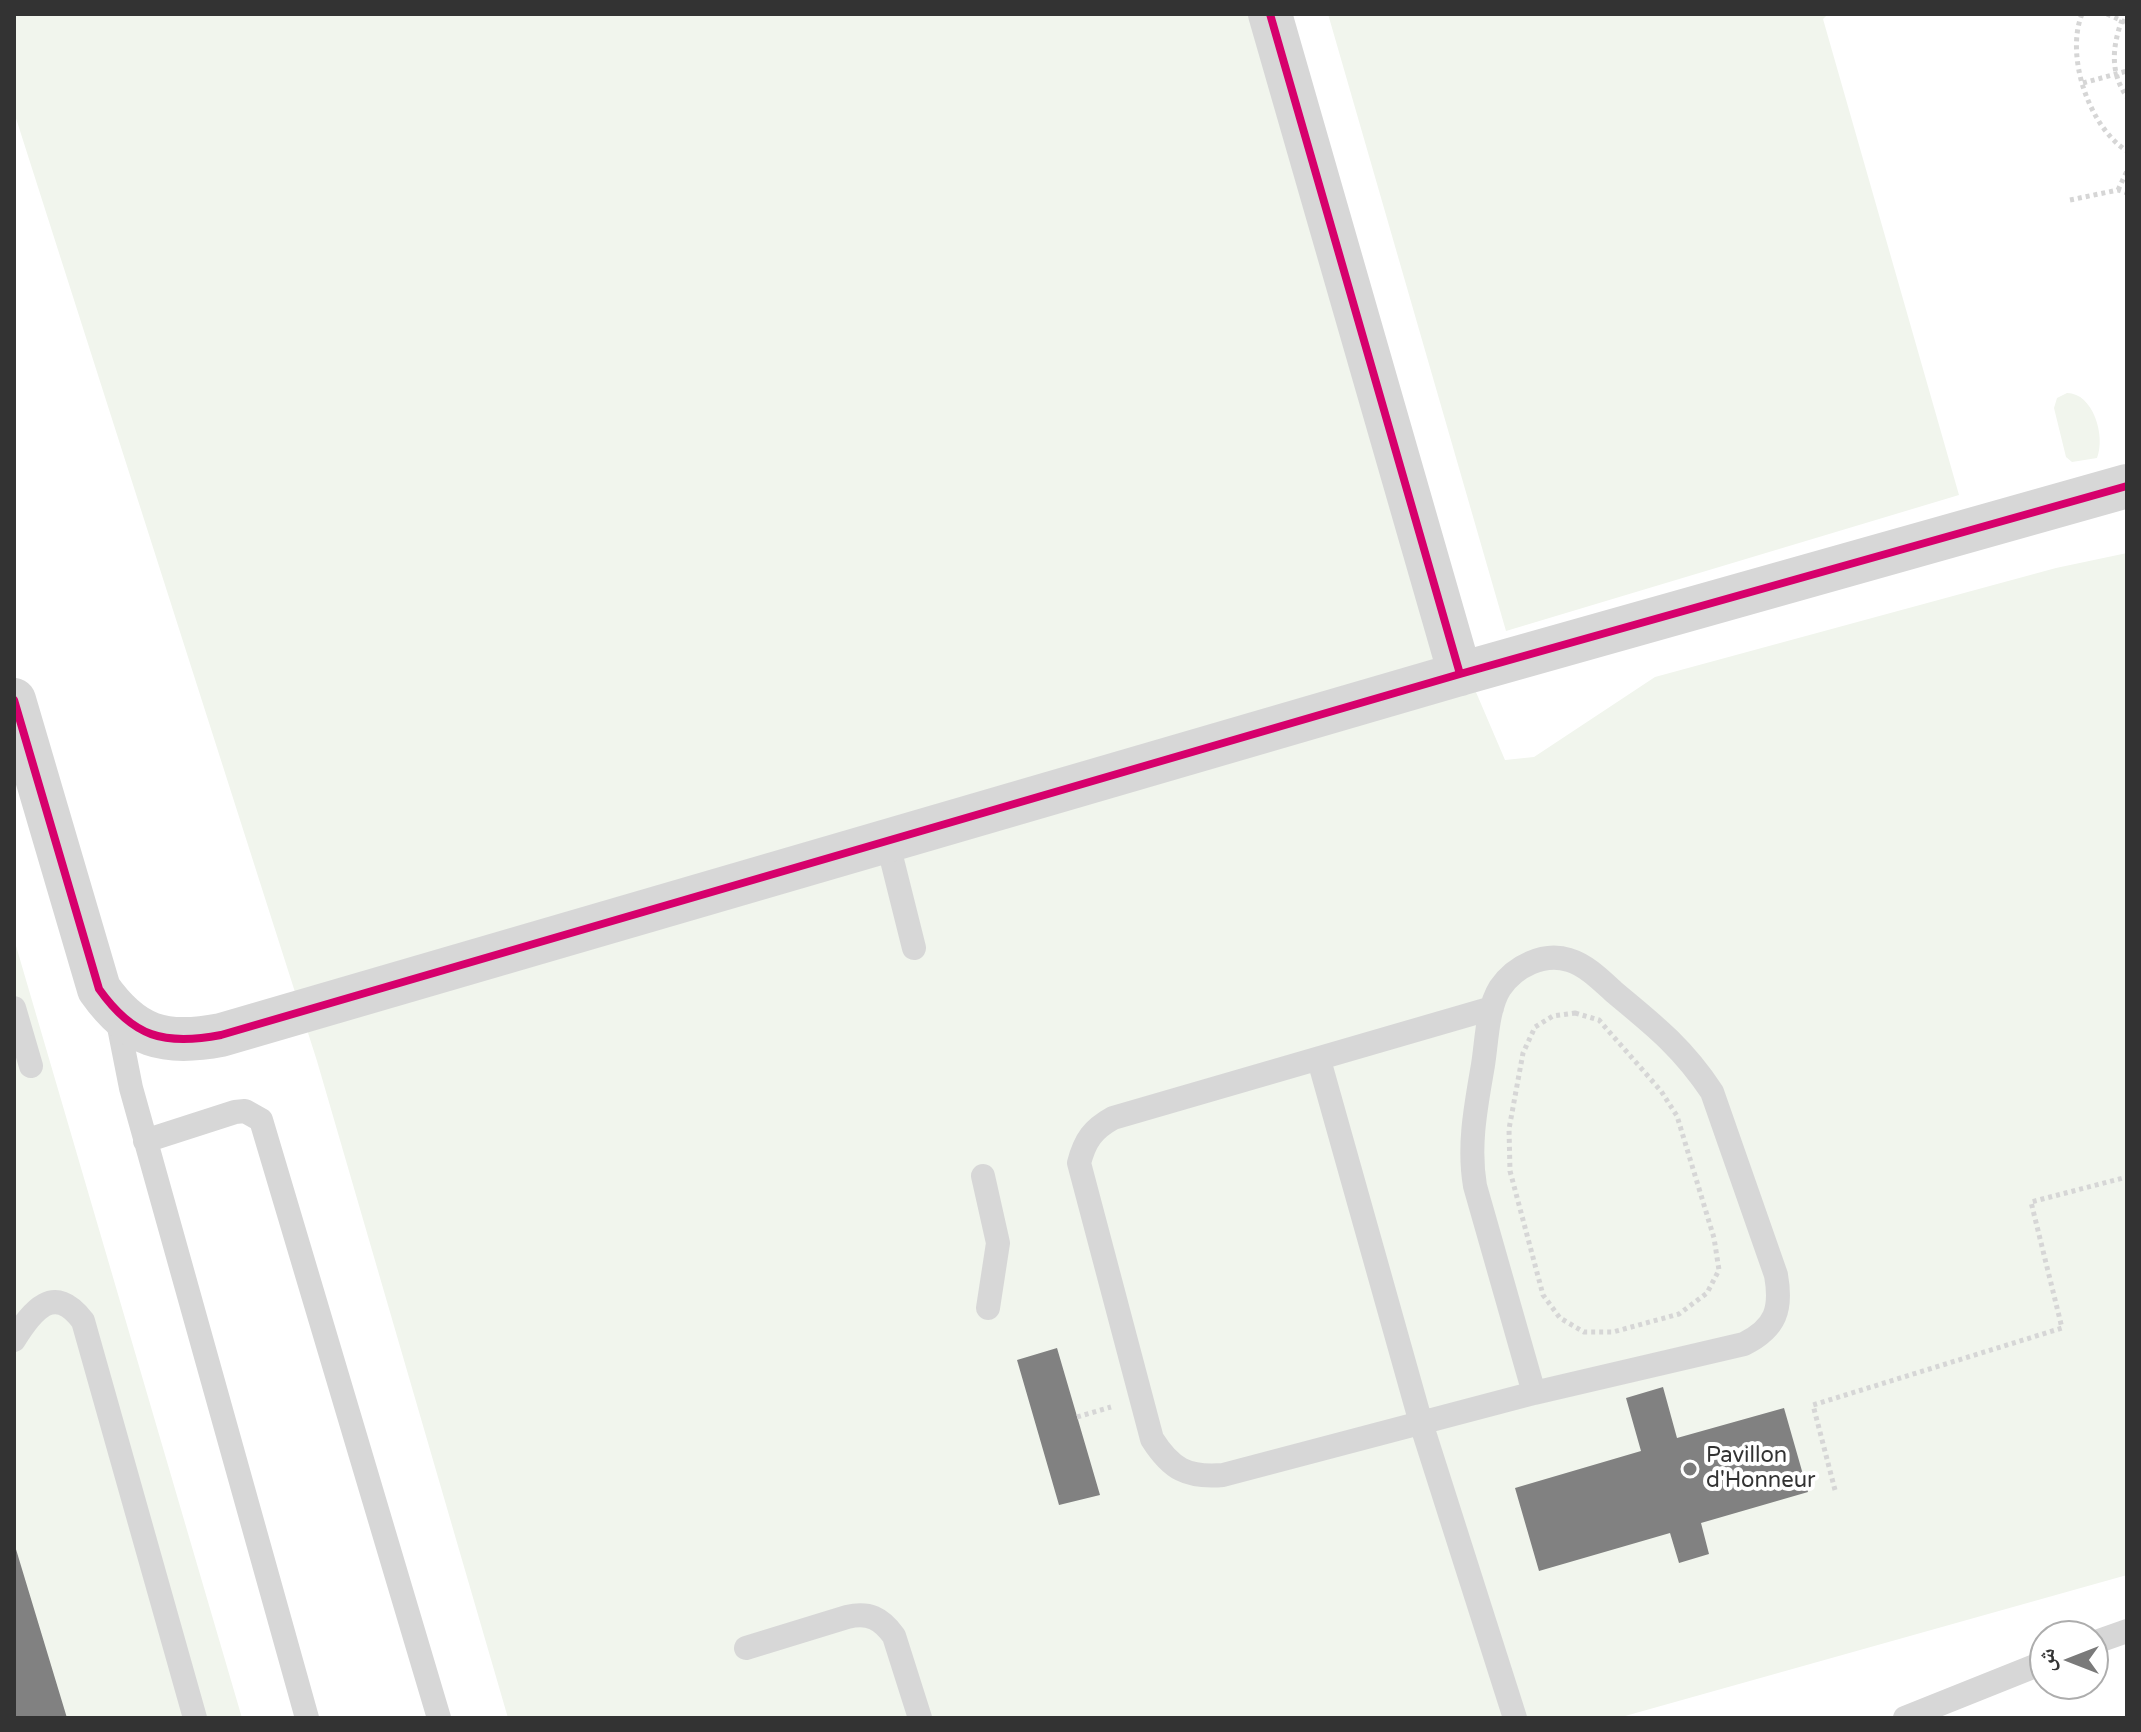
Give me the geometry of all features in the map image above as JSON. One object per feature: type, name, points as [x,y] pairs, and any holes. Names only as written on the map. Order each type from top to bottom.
[{"type":"street","points":[[1270,14],[1460,674]]},
{"type":"street","points":[[14,700],[99,989],[116,1012],[138,1029],[164,1040],[193,1041],[1460,674],[2126,486]]},
{"type":"lane","points":[[887,840],[914,948]]},
{"type":"lane","points":[[1492,1008],[1113,1118],[1096,1127],[1084,1144],[1079,1163],[1152,1439],[1164,1458],[1180,1470],[1201,1477],[1223,1475],[1534,1393],[1744,1344],[1760,1336],[1771,1324],[1778,1308],[1779,1291],[1712,1092],[1674,1041],[1588,970],[1570,960],[1550,957],[1530,962],[1513,973],[1500,989],[1492,1008],[1472,1130],[1472,1168],[1477,1196],[1534,1393]]},
{"type":"lane","points":[[14,1008],[31,1066]]},
{"type":"lane","points":[[116,1012],[124,1063],[145,1141],[307,1718]]},
{"type":"lane","points":[[1319,1060],[1421,1423],[1515,1718]]},
{"type":"lane","points":[[145,1141],[235,1112],[245,1111],[261,1120],[439,1718]]},
{"type":"lane","points":[[983,1176],[998,1231],[988,1308]]},
{"type":"lane","points":[[14,1340],[37,1308],[50,1303],[63,1304],[75,1311],[83,1321],[195,1718]]},
{"type":"lane","points":[[746,1648],[847,1617],[861,1614],[875,1617],[894,1636],[920,1718]]},
{"type":"lane","points":[[1905,1718],[2029,1668]]},
{"type":"path","points":[[2082,14],[2076,28],[2075,54],[2083,83],[2095,118],[2114,143],[2127,151]]},
{"type":"path","points":[[2107,14],[2124,22],[2115,38],[2113,56],[2116,74],[2127,97]]},
{"type":"path","points":[[2083,83],[2127,71]]},
{"type":"path","points":[[2118,190],[2127,171]]},
{"type":"path","points":[[2070,200],[2118,190],[2127,193]]},
{"type":"path","points":[[1575,1013],[1599,1020],[1661,1091],[1677,1116],[1714,1238],[1719,1270],[1707,1293],[1679,1314],[1613,1332],[1584,1332],[1560,1318],[1543,1295],[1510,1171],[1509,1129],[1523,1053],[1535,1027],[1553,1016],[1575,1013]]},
{"type":"path","points":[[1835,1490],[1813,1405],[2062,1328],[2031,1202],[2127,1177]]},
{"type":"shaded area","points":[[14,14],[1270,14],[1449,629],[1505,760],[1534,757],[1655,677],[2056,568],[2127,553],[2127,1575],[1618,1718],[508,1718],[317,1061],[14,112]]},
{"type":"shaded area","points":[[1328,14],[1828,14],[1823,19],[1959,495],[1506,631]]},
{"type":"shaded area","points":[[2067,393],[2084,400],[2095,417],[2100,439],[2097,458],[2072,462],[2066,457],[2054,408],[2057,398]]},
{"type":"shaded area","points":[[14,939],[242,1718],[14,1718]]},
{"type":"building","points":[[1057,1348],[1100,1495],[1059,1505],[1017,1360]]},
{"type":"building","name":"Pavillon d'Honneur","points":[[1663,1387],[1677,1438],[1784,1408],[1808,1492],[1701,1523],[1709,1554],[1679,1563],[1670,1533],[1539,1571],[1515,1488],[1641,1451],[1626,1398]]},
{"type":"building","points":[[15,1546],[67,1718],[14,1718]]},
{"type":"cycle path","points":[[1270,14],[1460,674]]},
{"type":"cycle path","points":[[14,700],[99,989],[124,1018],[138,1028],[166,1038],[201,1038],[221,1035],[1460,674],[2127,486]]},
{"type":"place","name":"Pavillon d'Honneur","points":[[1690,1469]]}]
